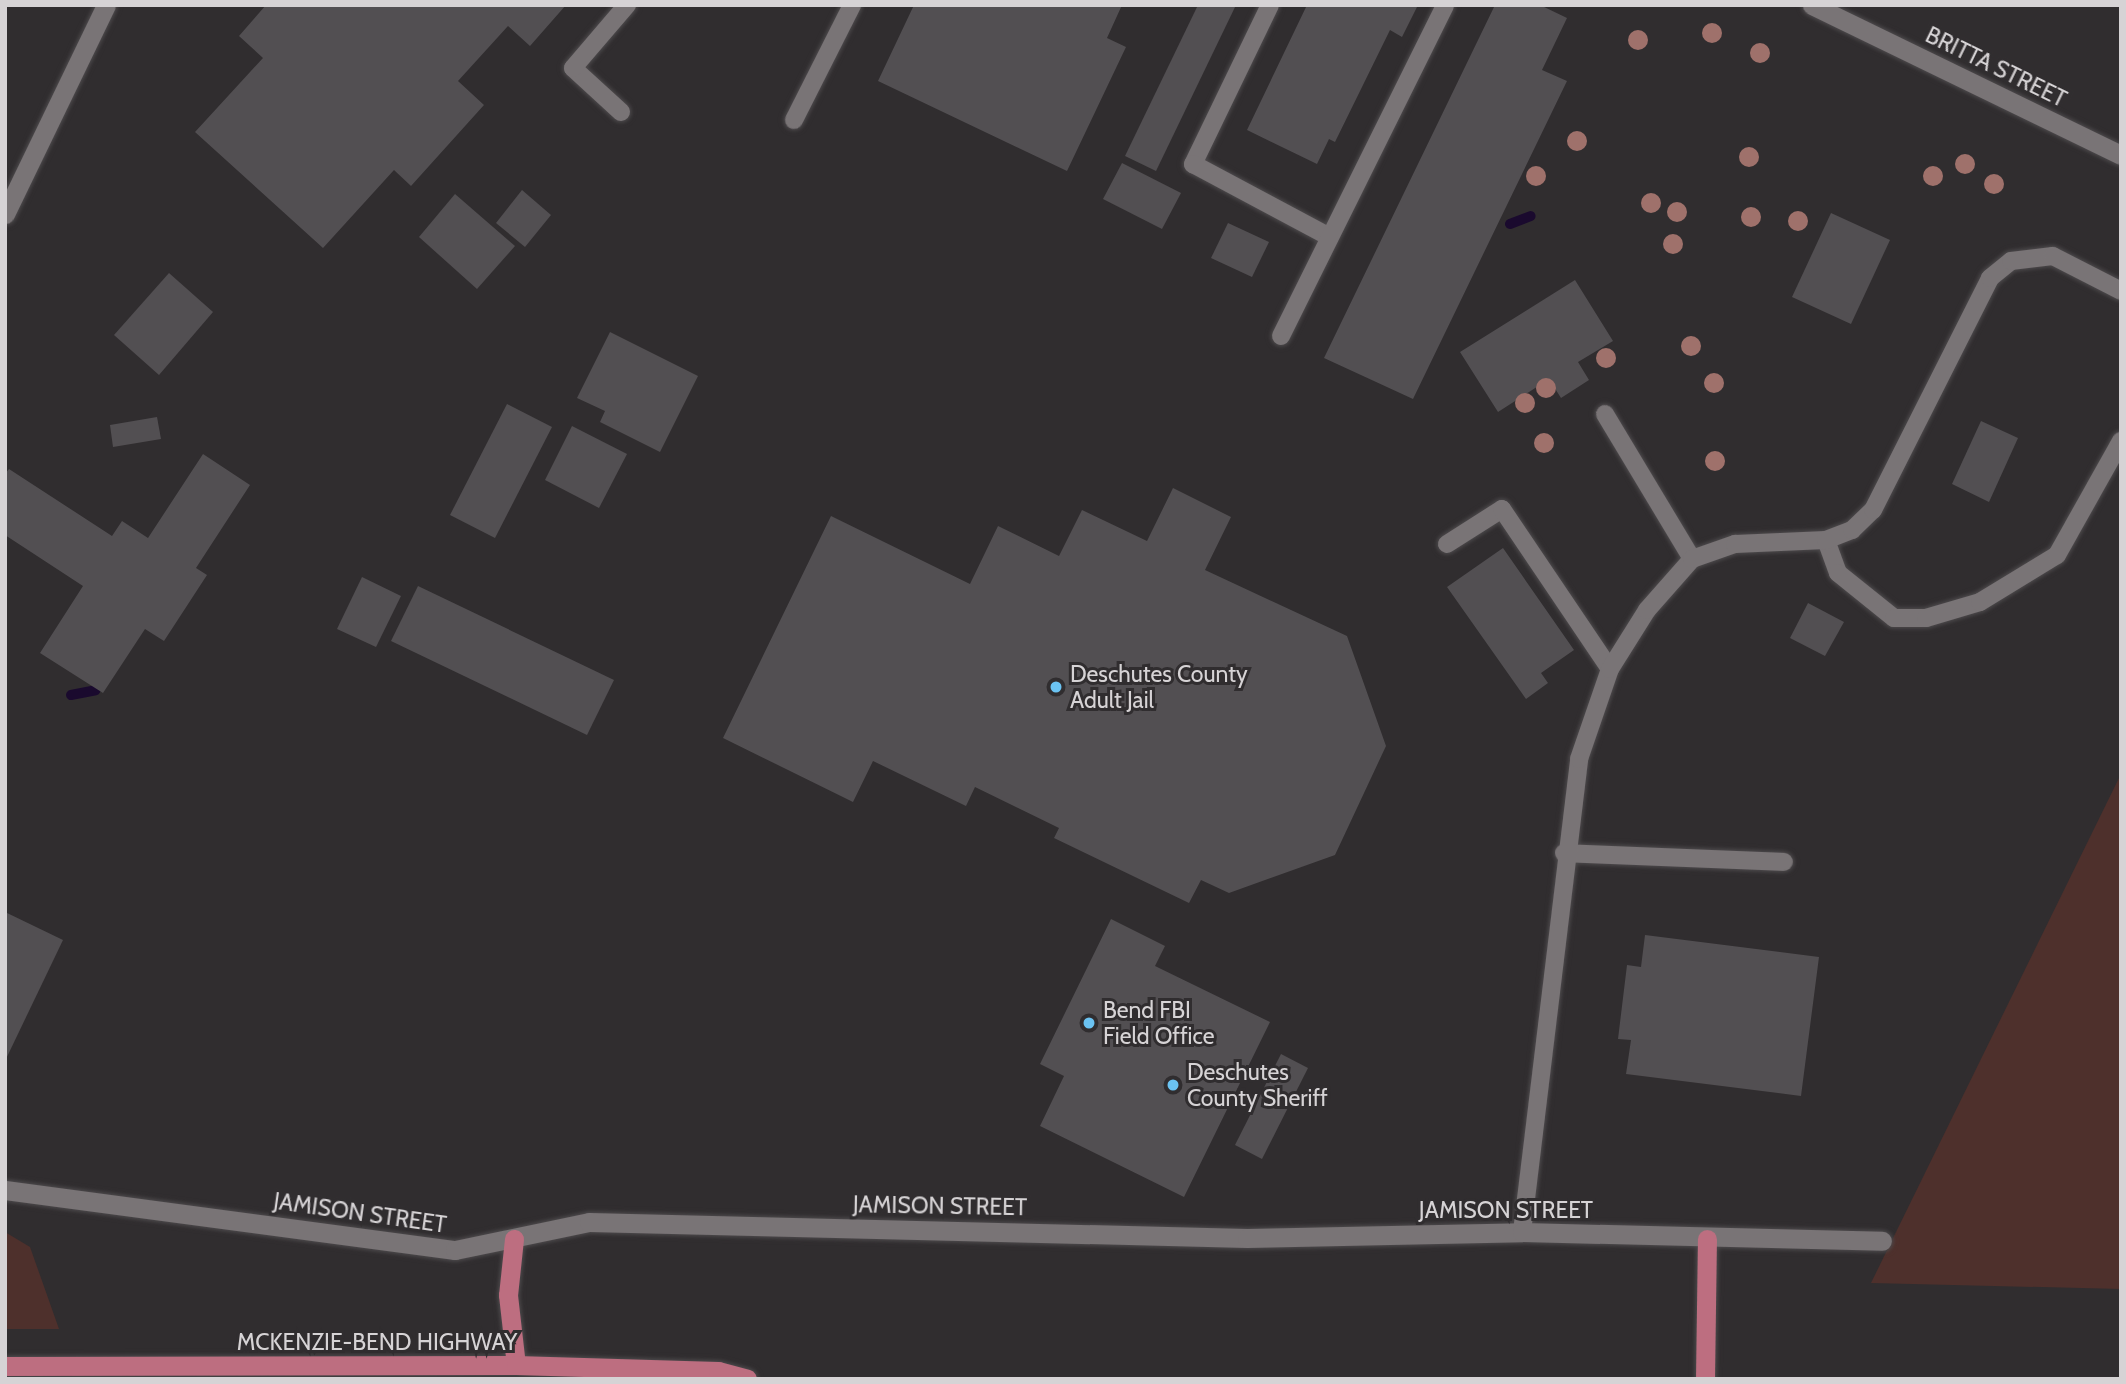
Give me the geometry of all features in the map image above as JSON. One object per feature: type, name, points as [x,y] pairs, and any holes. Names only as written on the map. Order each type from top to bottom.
[{"type":"highway","points":[[514,1239],[508,1296],[516,1365]]},
{"type":"highway","points":[[1705,1379],[1707,1239]]},
{"type":"highway","name":"MCKENZIE-BEND HIGHWAY","points":[[5,1366],[516,1365],[718,1371],[747,1379]]},
{"type":"street","points":[[5,214],[106,5]]},
{"type":"street","name":"BRITTA STREET","points":[[1812,5],[2121,155]]},
{"type":"street","name":"JAMISON STREET","points":[[5,1190],[455,1250],[589,1222],[1247,1238],[1522,1232],[1707,1239],[1882,1241]]},
{"type":"lane","points":[[621,112],[573,68],[627,5]]},
{"type":"lane","points":[[794,120],[852,5]]},
{"type":"lane","points":[[1270,5],[1194,164],[1330,237]]},
{"type":"lane","points":[[1281,336],[1445,5]]},
{"type":"lane","points":[[1522,1232],[1564,853],[1579,759],[1610,669],[1647,610],[1692,559],[1735,544],[1826,540],[1853,530],[1873,510],[1990,278],[2011,261],[2053,256],[2121,291]]},
{"type":"lane","points":[[1605,414],[1692,559]]},
{"type":"lane","points":[[1826,540],[1838,573],[1894,618],[1926,618],[1980,602],[2057,555],[2121,442]]},
{"type":"lane","points":[[1447,544],[1502,509],[1610,669]]},
{"type":"lane","points":[[1564,853],[1784,862]]},
{"type":"shaded area","points":[[2121,774],[2121,1289],[1871,1283]]},
{"type":"shaded area","points":[[5,1232],[30,1247],[59,1329],[5,1329]]},
{"type":"building","points":[[266,5],[566,5],[530,46],[508,26],[458,81],[484,105],[411,186],[394,170],[323,248],[195,132],[263,58],[239,36]]},
{"type":"building","points":[[914,5],[1122,5],[1107,38],[1126,47],[1067,171],[878,81]]},
{"type":"building","points":[[1198,5],[1236,5],[1156,171],[1125,156]]},
{"type":"building","points":[[1307,5],[1418,5],[1402,37],[1390,30],[1335,142],[1329,139],[1317,164],[1247,130]]},
{"type":"building","points":[[1495,5],[1540,5],[1567,18],[1542,70],[1567,81],[1413,399],[1324,358]]},
{"type":"building","points":[[1122,163],[1181,193],[1162,229],[1103,199]]},
{"type":"building","points":[[522,190],[551,215],[525,247],[496,223]]},
{"type":"building","points":[[455,194],[515,246],[477,289],[419,237]]},
{"type":"building","points":[[1831,213],[1890,240],[1851,324],[1792,297]]},
{"type":"building","points":[[1228,223],[1269,242],[1252,277],[1211,258]]},
{"type":"building","points":[[169,273],[213,312],[159,375],[114,335]]},
{"type":"building","points":[[1575,280],[1613,341],[1578,362],[1589,380],[1561,398],[1549,379],[1498,412],[1460,352]]},
{"type":"building","points":[[610,332],[698,376],[660,452],[600,422],[605,411],[577,398]]},
{"type":"building","points":[[507,404],[552,427],[495,538],[450,515]]},
{"type":"building","points":[[157,417],[161,439],[113,447],[110,425]]},
{"type":"building","points":[[1981,421],[2018,438],[1989,502],[1952,484]]},
{"type":"building","points":[[572,426],[627,454],[599,508],[545,480]]},
{"type":"building","points":[[203,454],[250,485],[196,568],[207,575],[164,641],[145,629],[103,693],[40,653],[83,586],[5,535],[5,474],[9,469],[112,536],[122,521],[148,538]]},
{"type":"building","name":"Deschutes County Adult Jail","points":[[1173,488],[1231,517],[1205,570],[1347,636],[1386,746],[1335,855],[1229,893],[1201,880],[1189,903],[1054,838],[1059,828],[975,787],[966,806],[873,761],[853,802],[723,738],[831,516],[970,584],[998,526],[1059,556],[1082,510],[1147,541]]},
{"type":"building","points":[[1503,548],[1574,650],[1541,673],[1548,683],[1526,699],[1447,587]]},
{"type":"building","points":[[362,577],[401,596],[376,647],[337,629]]},
{"type":"building","points":[[418,586],[614,680],[587,735],[391,641]]},
{"type":"building","points":[[1808,603],[1844,622],[1825,656],[1790,638]]},
{"type":"building","points":[[5,912],[63,940],[5,1061]]},
{"type":"building","points":[[1111,919],[1165,946],[1155,966],[1270,1022],[1184,1197],[1040,1126],[1064,1076],[1040,1064]]},
{"type":"building","points":[[1645,935],[1819,957],[1801,1096],[1626,1074],[1631,1040],[1618,1039],[1627,965],[1641,967]]},
{"type":"building","points":[[1281,1054],[1308,1068],[1262,1159],[1235,1145]]},
{"type":"waterway","points":[[1510,224],[1531,216]]},
{"type":"waterway","points":[[71,695],[96,690]]},
{"type":"place","name":"Deschutes County Adult Jail","points":[[1056,687]]},
{"type":"place","name":"Bend FBI Field Office","points":[[1089,1023]]},
{"type":"place","name":"Deschutes County Sheriff","points":[[1173,1085]]}]
